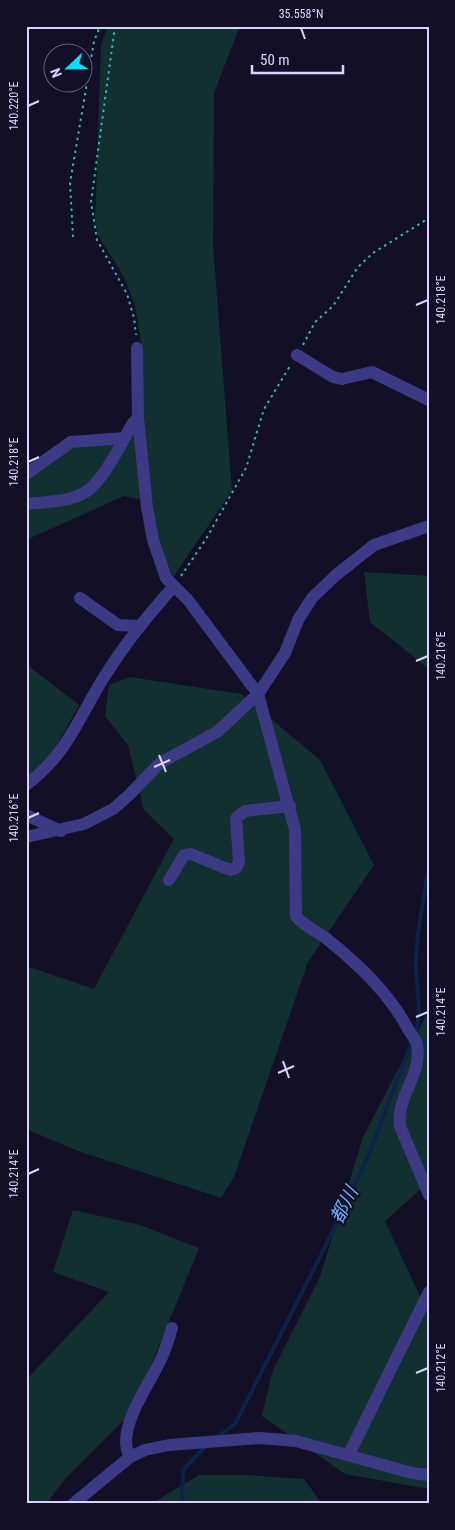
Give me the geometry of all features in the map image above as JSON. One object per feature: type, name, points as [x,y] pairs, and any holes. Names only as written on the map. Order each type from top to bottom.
[{"type":"street","points":[[137,348],[138,418],[147,507],[153,540],[166,578],[188,600],[258,694],[265,728],[290,806],[295,830],[296,916],[326,938],[372,979],[399,1012],[418,1045],[411,1086],[401,1102],[399,1114],[400,1126],[429,1195]]},
{"type":"street","points":[[297,355],[333,377],[342,379],[372,372],[429,400]]},
{"type":"street","points":[[26,504],[74,497],[86,492],[108,467],[133,422],[138,418]]},
{"type":"street","points":[[26,474],[71,442],[124,438]]},
{"type":"street","points":[[26,837],[61,831],[84,824],[113,809],[160,762],[212,736],[258,694],[285,653],[298,620],[312,598],[336,575],[374,545],[429,526]]},
{"type":"street","points":[[26,785],[51,764],[64,747],[105,674],[139,626],[174,586]]},
{"type":"street","points":[[80,598],[118,626],[139,626]]},
{"type":"street","points":[[169,880],[184,854],[191,854],[230,870],[236,868],[239,862],[236,818],[245,811],[290,806]]},
{"type":"street","points":[[26,815],[61,831]]},
{"type":"street","points":[[349,1454],[429,1292]]},
{"type":"street","points":[[130,1457],[125,1449],[129,1421],[162,1357],[172,1328]]},
{"type":"street","points":[[73,1504],[130,1457],[146,1450],[169,1445],[259,1438],[296,1441],[349,1454],[412,1474],[429,1475]]},
{"type":"path","points":[[74,237],[70,183],[94,41],[100,26]]},
{"type":"path","points":[[115,26],[112,36],[91,202],[97,240],[127,294],[134,318],[137,348]]},
{"type":"path","points":[[174,586],[206,539],[246,468],[264,409],[315,322],[332,306],[358,267],[373,252],[429,218]]},
{"type":"green space","points":[[108,26],[240,26],[214,93],[213,245],[232,491],[173,577],[159,550],[144,442],[142,348],[135,306],[124,277],[98,235],[95,223],[101,45]]},
{"type":"green space","points":[[134,429],[142,500],[124,496],[26,540],[26,480],[76,445]]},
{"type":"green space","points":[[364,572],[429,576],[429,669],[370,622]]},
{"type":"green space","points":[[26,664],[79,705],[47,763],[26,780]]},
{"type":"green space","points":[[130,677],[241,694],[320,760],[374,865],[308,962],[234,1177],[221,1198],[78,1151],[26,1129],[26,966],[94,989],[174,839],[144,810],[128,745],[105,716],[109,685]]},
{"type":"green space","points":[[429,1010],[429,1182],[385,1221],[429,1316],[429,1489],[345,1474],[262,1416],[273,1370],[320,1277],[363,1137]]},
{"type":"green space","points":[[73,1210],[140,1225],[199,1248],[132,1412],[65,1479],[46,1504],[26,1504],[26,1380],[109,1292],[53,1272]]},
{"type":"green space","points":[[199,1475],[247,1475],[304,1479],[322,1504],[151,1504]]},
{"type":"waterway","name":"都川","points":[[415,1034],[419,1017],[416,966],[417,944],[429,874]]},
{"type":"waterway","name":"都川","points":[[216,1438],[235,1424],[322,1253],[368,1157],[412,1041]]},
{"type":"waterway","name":"都川","points":[[182,1504],[183,1470],[207,1445]]}]
